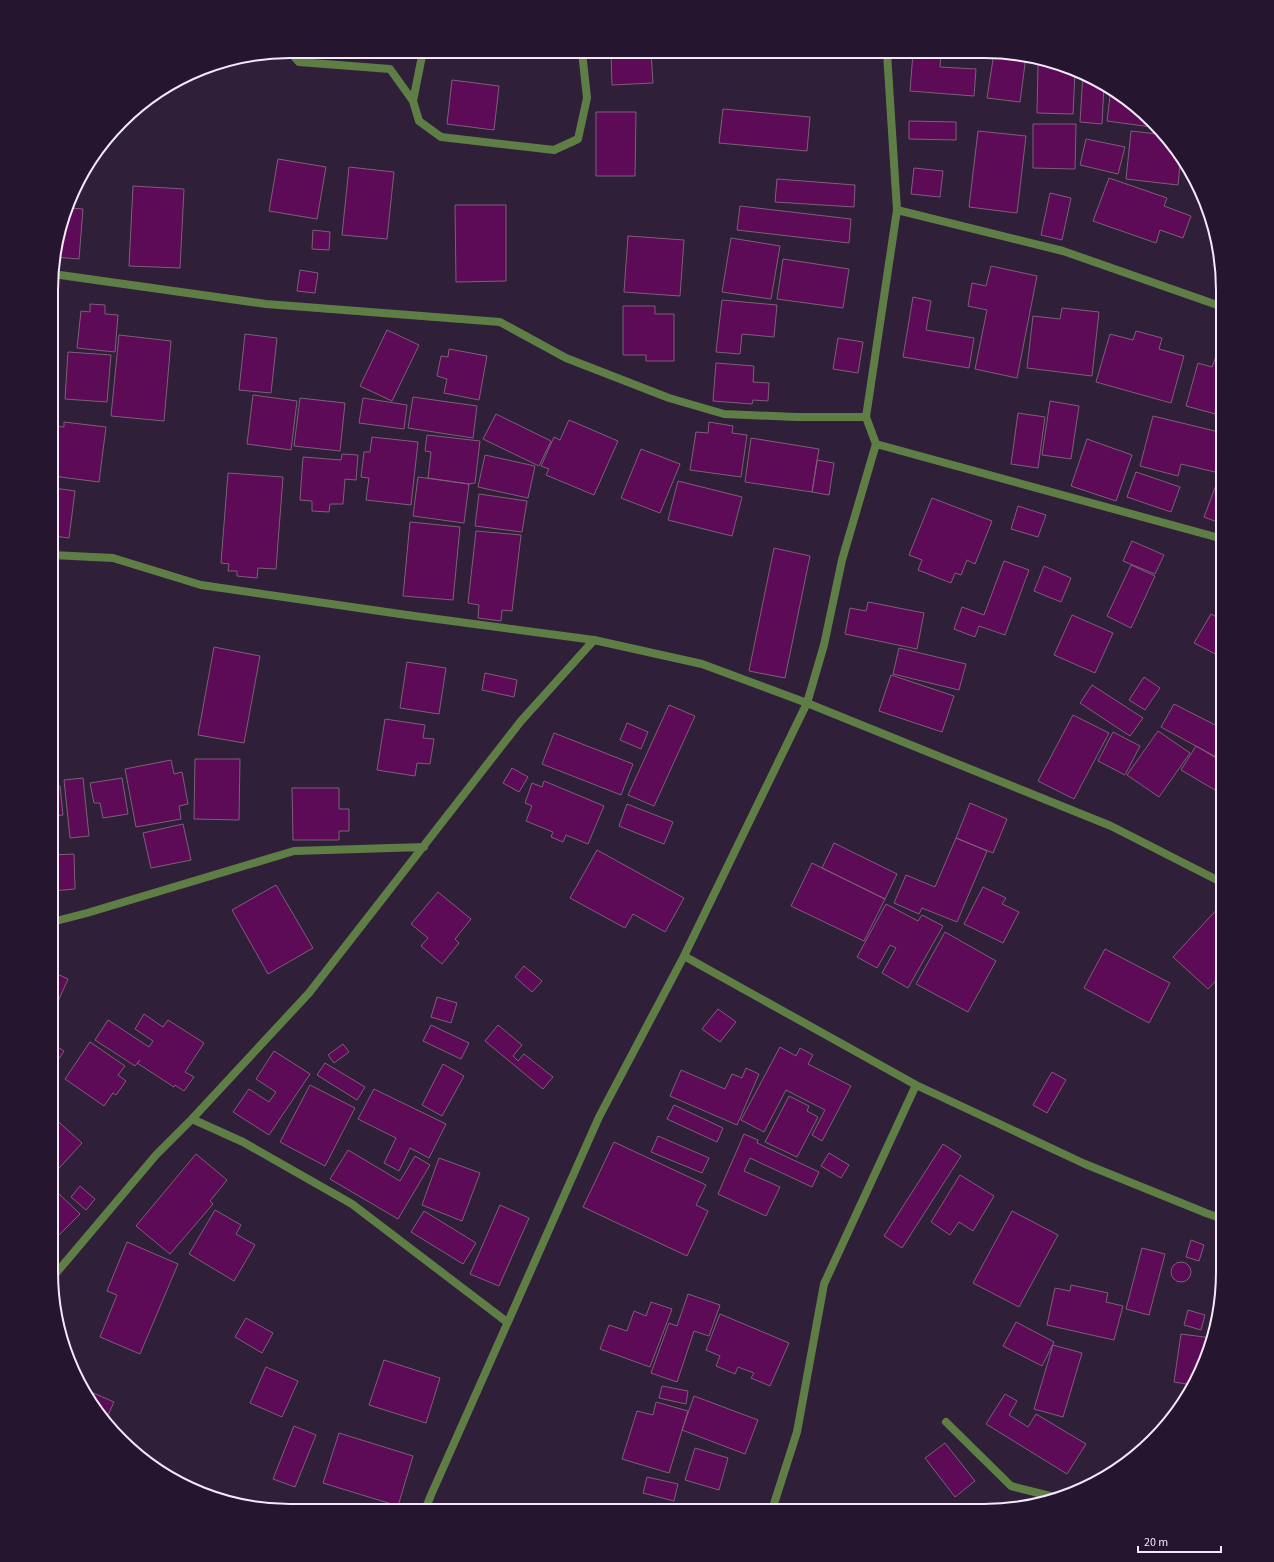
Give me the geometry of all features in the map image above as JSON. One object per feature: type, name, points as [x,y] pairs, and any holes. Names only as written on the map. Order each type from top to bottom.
[{"type":"street","points":[[295,58],[299,62],[390,69],[413,101],[419,121],[441,137],[554,150],[578,139],[587,98],[583,58]]},
{"type":"street","points":[[413,101],[421,58]]},
{"type":"street","points":[[427,1504],[599,1117],[684,956],[807,703],[824,646],[842,560],[876,444],[866,416],[897,210],[887,58]]},
{"type":"street","points":[[897,210],[1063,251],[1216,305]]},
{"type":"street","points":[[58,275],[266,304],[500,322],[566,358],[669,398],[724,414],[796,417],[866,416]]},
{"type":"street","points":[[876,444],[1216,537]]},
{"type":"street","points":[[58,555],[113,558],[201,585],[594,640],[702,664],[807,703],[1111,826],[1216,879]]},
{"type":"street","points":[[58,1271],[156,1155],[192,1119],[309,993],[521,721],[594,640]]},
{"type":"street","points":[[58,920],[294,851],[424,847]]},
{"type":"street","points":[[684,956],[916,1086],[1085,1164],[1216,1217]]},
{"type":"street","points":[[774,1504],[797,1432],[824,1284],[916,1086]]},
{"type":"street","points":[[192,1119],[243,1142],[352,1204],[507,1322]]},
{"type":"street","points":[[946,1422],[1011,1486],[1047,1495]]},
{"type":"building","points":[[611,58],[651,58],[653,83],[612,85]]},
{"type":"building","points":[[913,58],[941,58],[940,67],[976,69],[974,96],[910,91]]},
{"type":"building","points":[[993,58],[1025,61],[1020,102],[987,98]]},
{"type":"building","points":[[1038,64],[1059,70],[1075,77],[1073,114],[1037,113]]},
{"type":"building","points":[[452,80],[499,86],[494,130],[447,124]]},
{"type":"building","points":[[1083,80],[1104,91],[1102,124],[1080,122]]},
{"type":"building","points":[[1110,95],[1137,115],[1149,127],[1107,121]]},
{"type":"building","points":[[723,109],[810,117],[807,151],[719,143]]},
{"type":"building","points":[[596,112],[636,112],[635,176],[596,176]]},
{"type":"building","points":[[909,121],[956,122],[956,140],[909,139]]},
{"type":"building","points":[[1033,124],[1076,124],[1075,169],[1033,168]]},
{"type":"building","points":[[978,131],[1026,136],[1017,213],[969,207]]},
{"type":"building","points":[[1131,131],[1156,134],[1180,166],[1178,185],[1126,179]]},
{"type":"building","points":[[1086,139],[1125,147],[1118,174],[1080,165]]},
{"type":"building","points":[[278,159],[326,167],[317,219],[269,211]]},
{"type":"building","points":[[349,167],[394,172],[387,239],[342,235]]},
{"type":"building","points":[[914,168],[943,171],[940,197],[911,194]]},
{"type":"building","points":[[1109,178],[1167,198],[1164,206],[1191,216],[1183,238],[1160,230],[1156,243],[1093,221]]},
{"type":"building","points":[[777,179],[855,185],[854,207],[775,202]]},
{"type":"building","points":[[133,186],[184,189],[180,268],[129,266]]},
{"type":"building","points":[[1050,193],[1071,198],[1062,240],[1041,235]]},
{"type":"building","points":[[455,205],[506,205],[506,281],[456,282]]},
{"type":"building","points":[[740,206],[851,219],[849,243],[737,230]]},
{"type":"building","points":[[73,208],[83,209],[79,259],[60,257],[62,244]]},
{"type":"building","points":[[313,230],[330,232],[329,250],[312,249]]},
{"type":"building","points":[[628,236],[684,240],[680,296],[624,292]]},
{"type":"building","points":[[731,238],[780,246],[771,299],[722,292]]},
{"type":"building","points":[[783,259],[849,269],[843,308],[777,299]]},
{"type":"building","points":[[991,266],[1037,276],[1017,378],[975,369],[987,310],[968,306],[972,283],[986,286]]},
{"type":"building","points":[[300,270],[318,273],[315,293],[297,291]]},
{"type":"building","points":[[913,297],[931,301],[926,330],[974,338],[969,368],[903,357]]},
{"type":"building","points":[[722,300],[777,305],[774,337],[742,334],[740,354],[716,352]]},
{"type":"building","points":[[90,304],[105,305],[105,314],[118,315],[115,352],[77,348],[81,311],[90,312]]},
{"type":"building","points":[[623,306],[655,306],[655,314],[674,314],[674,361],[646,361],[646,355],[623,355]]},
{"type":"building","points":[[1062,308],[1099,312],[1092,376],[1027,368],[1033,316],[1060,319]]},
{"type":"building","points":[[387,330],[419,345],[392,401],[360,386]]},
{"type":"building","points":[[1136,331],[1162,338],[1159,349],[1184,356],[1171,403],[1096,382],[1110,334],[1133,340]]},
{"type":"building","points":[[245,334],[277,338],[271,393],[239,390]]},
{"type":"building","points":[[119,335],[171,341],[164,421],[111,416]]},
{"type":"building","points":[[838,338],[863,342],[858,373],[833,369]]},
{"type":"building","points":[[449,349],[487,356],[479,400],[444,393],[447,379],[437,376],[441,356],[448,357]]},
{"type":"building","points":[[68,352],[111,355],[107,402],[65,399]]},
{"type":"building","points":[[1216,356],[1216,414],[1186,406],[1198,363],[1212,367]]},
{"type":"building","points":[[716,363],[754,366],[753,382],[769,383],[768,401],[753,400],[752,404],[713,401]]},
{"type":"building","points":[[253,395],[297,401],[291,450],[247,444]]},
{"type":"building","points":[[413,397],[477,406],[473,438],[408,428]]},
{"type":"building","points":[[300,398],[345,403],[340,451],[294,446]]},
{"type":"building","points":[[363,398],[407,405],[404,429],[359,423]]},
{"type":"building","points":[[1050,401],[1079,406],[1071,459],[1042,455]]},
{"type":"building","points":[[1018,413],[1045,417],[1038,468],[1011,464]]},
{"type":"building","points":[[496,414],[551,441],[539,466],[483,439]]},
{"type":"building","points":[[1153,416],[1216,431],[1215,472],[1181,464],[1178,476],[1140,466]]},
{"type":"building","points":[[569,420],[618,441],[594,495],[546,475],[549,469],[541,466],[554,437],[560,440]]},
{"type":"building","points":[[64,422],[106,427],[99,482],[58,477],[58,426],[64,427]]},
{"type":"building","points":[[709,422],[733,426],[732,433],[747,435],[741,477],[690,470],[696,432],[708,433]]},
{"type":"building","points":[[427,435],[480,441],[475,483],[469,484],[428,478],[431,452],[425,451]]},
{"type":"building","points":[[372,437],[418,442],[411,505],[366,500],[369,478],[361,477],[364,452],[370,452]]},
{"type":"building","points":[[751,438],[819,449],[812,492],[745,482]]},
{"type":"building","points":[[1087,439],[1132,455],[1116,501],[1071,486]]},
{"type":"building","points":[[641,449],[680,464],[660,513],[621,498]]},
{"type":"building","points":[[342,454],[358,455],[356,480],[345,479],[343,504],[330,504],[329,512],[312,511],[312,501],[300,500],[303,457],[341,460]]},
{"type":"building","points":[[485,455],[535,466],[528,498],[478,487]]},
{"type":"building","points":[[817,460],[834,463],[829,495],[812,492]]},
{"type":"building","points":[[1136,472],[1180,487],[1171,512],[1127,497]]},
{"type":"building","points":[[228,473],[283,477],[276,569],[258,568],[257,578],[237,576],[237,571],[228,571],[229,564],[221,563]]},
{"type":"building","points":[[418,477],[469,484],[464,523],[413,516]]},
{"type":"building","points":[[678,481],[742,497],[732,536],[668,520]]},
{"type":"building","points":[[1216,485],[1216,521],[1204,517]]},
{"type":"building","points":[[58,489],[75,491],[69,538],[58,537]]},
{"type":"building","points":[[479,494],[527,501],[522,532],[475,526]]},
{"type":"building","points":[[932,498],[992,521],[975,564],[967,560],[961,575],[955,573],[951,583],[918,570],[922,560],[909,555]]},
{"type":"building","points":[[1018,506],[1046,515],[1038,537],[1011,529]]},
{"type":"building","points":[[410,522],[460,527],[453,600],[403,596]]},
{"type":"building","points":[[476,531],[521,535],[512,611],[502,610],[501,621],[478,618],[479,605],[468,603]]},
{"type":"building","points":[[1132,541],[1164,555],[1155,574],[1123,561]]},
{"type":"building","points":[[774,548],[810,556],[785,678],[749,671]]},
{"type":"building","points":[[1004,561],[1029,570],[1005,635],[979,626],[975,637],[954,629],[962,607],[984,615]]},
{"type":"building","points":[[1131,565],[1155,576],[1131,628],[1107,616]]},
{"type":"building","points":[[1044,566],[1071,578],[1061,602],[1034,591]]},
{"type":"building","points":[[868,602],[924,613],[917,649],[845,634],[850,608],[866,611]]},
{"type":"building","points":[[1211,614],[1216,616],[1216,654],[1194,643]]},
{"type":"building","points":[[1072,615],[1113,633],[1095,673],[1054,655]]},
{"type":"building","points":[[214,647],[260,656],[244,743],[198,735]]},
{"type":"building","points":[[899,648],[966,664],[959,690],[893,674]]},
{"type":"building","points":[[407,662],[446,668],[439,714],[400,708]]},
{"type":"building","points":[[485,673],[517,680],[514,697],[482,690]]},
{"type":"building","points":[[891,675],[954,696],[942,732],[879,711]]},
{"type":"building","points":[[1144,677],[1160,688],[1145,710],[1129,700]]},
{"type":"building","points":[[1092,685],[1143,718],[1130,736],[1080,703]]},
{"type":"building","points":[[1174,704],[1216,725],[1216,757],[1161,727]]},
{"type":"building","points":[[669,705],[695,716],[654,806],[628,795]]},
{"type":"building","points":[[1073,715],[1109,733],[1074,799],[1038,781]]},
{"type":"building","points":[[385,719],[425,725],[423,738],[434,739],[430,764],[417,763],[415,776],[377,770]]},
{"type":"building","points":[[627,723],[648,732],[641,749],[620,740]]},
{"type":"building","points":[[1158,731],[1190,753],[1159,797],[1127,775]]},
{"type":"building","points":[[1113,732],[1140,746],[1125,775],[1098,761]]},
{"type":"building","points":[[554,733],[633,764],[621,795],[542,764]]},
{"type":"building","points":[[1196,746],[1216,758],[1216,791],[1181,770]]},
{"type":"building","points":[[195,759],[240,759],[239,820],[194,819]]},
{"type":"building","points":[[171,760],[174,774],[182,772],[188,804],[179,806],[181,819],[136,827],[125,769]]},
{"type":"building","points":[[512,768],[528,777],[519,792],[503,783]]},
{"type":"building","points":[[83,778],[89,836],[70,838],[64,780]]},
{"type":"building","points":[[122,778],[128,814],[103,818],[100,803],[94,803],[90,783]]},
{"type":"building","points":[[544,781],[604,806],[588,844],[566,835],[563,842],[551,837],[553,832],[526,821],[532,806],[525,803],[532,783],[542,787]]},
{"type":"building","points":[[58,786],[60,786],[63,815],[58,815]]},
{"type":"building","points":[[292,788],[339,788],[339,809],[349,809],[349,831],[339,831],[339,840],[293,840]]},
{"type":"building","points":[[970,803],[1007,819],[993,853],[956,838]]},
{"type":"building","points":[[627,804],[673,822],[664,844],[619,826]]},
{"type":"building","points":[[183,824],[191,860],[151,868],[143,833]]},
{"type":"building","points":[[956,838],[987,851],[957,922],[922,908],[919,914],[894,903],[906,875],[935,887]]},
{"type":"building","points":[[834,843],[897,874],[885,899],[822,868]]},
{"type":"building","points":[[597,850],[684,898],[665,932],[633,914],[625,928],[570,898]]},
{"type":"building","points":[[74,854],[75,889],[58,890],[58,855]]},
{"type":"building","points":[[812,863],[885,899],[864,941],[791,906]]},
{"type":"building","points":[[276,885],[313,948],[268,974],[232,910]]},
{"type":"building","points":[[983,887],[1006,898],[1002,904],[1019,912],[1003,943],[964,924]]},
{"type":"building","points":[[438,892],[471,919],[455,939],[459,943],[442,964],[421,946],[428,938],[411,924]]},
{"type":"building","points":[[886,904],[918,921],[922,915],[943,926],[908,988],[882,973],[896,948],[890,945],[877,968],[857,957]]},
{"type":"building","points":[[1216,910],[1216,980],[1208,989],[1173,957]]},
{"type":"building","points":[[945,932],[996,961],[968,1012],[916,984]]},
{"type":"building","points":[[1105,949],[1170,983],[1149,1023],[1084,988]]},
{"type":"building","points":[[524,966],[542,981],[532,992],[515,977]]},
{"type":"building","points":[[58,974],[68,979],[58,1002]]},
{"type":"building","points":[[437,997],[457,1003],[451,1023],[431,1017]]},
{"type":"building","points":[[718,1009],[736,1022],[720,1042],[702,1029]]},
{"type":"building","points":[[144,1014],[163,1027],[168,1020],[204,1043],[185,1072],[194,1077],[184,1091],[175,1085],[174,1087],[137,1063],[135,1066],[95,1040],[108,1020],[149,1047],[153,1041],[135,1029]]},
{"type":"building","points":[[431,1025],[469,1043],[461,1059],[423,1041]]},
{"type":"building","points":[[498,1025],[522,1045],[513,1056],[518,1061],[524,1054],[553,1077],[543,1089],[485,1041]]},
{"type":"building","points":[[90,1042],[125,1066],[118,1075],[126,1081],[116,1095],[113,1093],[104,1106],[65,1079]]},
{"type":"building","points":[[343,1044],[349,1052],[334,1063],[328,1055]]},
{"type":"building","points":[[58,1047],[64,1051],[58,1060]]},
{"type":"building","points":[[780,1047],[796,1056],[800,1048],[813,1055],[808,1064],[851,1086],[822,1141],[812,1135],[825,1110],[786,1090],[764,1132],[741,1120]]},
{"type":"building","points":[[274,1051],[310,1074],[269,1135],[233,1112],[249,1089],[269,1102],[276,1092],[256,1079]]},
{"type":"building","points":[[325,1063],[365,1087],[357,1100],[317,1075]]},
{"type":"building","points":[[443,1064],[464,1076],[442,1116],[422,1105]]},
{"type":"building","points":[[746,1068],[759,1074],[737,1125],[670,1096],[681,1070],[725,1089],[732,1074],[742,1078]]},
{"type":"building","points":[[1052,1072],[1066,1080],[1047,1113],[1033,1105]]},
{"type":"building","points":[[310,1085],[355,1108],[325,1166],[280,1142]]},
{"type":"building","points":[[374,1089],[446,1124],[429,1158],[410,1148],[399,1171],[384,1163],[396,1138],[358,1119]]},
{"type":"building","points":[[789,1096],[809,1106],[807,1111],[818,1117],[797,1157],[765,1142]]},
{"type":"building","points":[[674,1105],[723,1128],[717,1142],[667,1119]]},
{"type":"building","points":[[58,1121],[82,1143],[58,1169]]},
{"type":"building","points":[[744,1134],[758,1140],[757,1143],[819,1172],[812,1187],[750,1158],[744,1171],[780,1187],[766,1216],[718,1194]]},
{"type":"building","points":[[658,1136],[709,1158],[702,1173],[651,1152]]},
{"type":"building","points":[[614,1142],[706,1185],[696,1205],[708,1211],[687,1256],[583,1207]]},
{"type":"building","points":[[943,1144],[961,1156],[902,1248],[884,1236]]},
{"type":"building","points":[[348,1150],[400,1181],[415,1156],[430,1165],[398,1219],[330,1179]]},
{"type":"building","points":[[829,1153],[849,1165],[841,1178],[821,1166]]},
{"type":"building","points":[[196,1154],[227,1180],[210,1201],[213,1204],[170,1254],[136,1226]]},
{"type":"building","points":[[439,1158],[480,1173],[462,1221],[422,1205]]},
{"type":"building","points":[[960,1175],[994,1196],[973,1231],[959,1222],[950,1235],[931,1222]]},
{"type":"building","points":[[80,1186],[95,1199],[86,1210],[71,1197]]},
{"type":"building","points":[[58,1193],[80,1214],[58,1236]]},
{"type":"building","points":[[500,1205],[529,1218],[499,1286],[470,1274]]},
{"type":"building","points":[[215,1210],[241,1225],[236,1234],[255,1245],[234,1281],[189,1254]]},
{"type":"building","points":[[424,1211],[476,1243],[463,1264],[411,1232]]},
{"type":"building","points":[[1012,1211],[1058,1235],[1019,1307],[973,1283]]},
{"type":"building","points":[[1191,1240],[1204,1245],[1199,1261],[1186,1257]]},
{"type":"building","points":[[127,1242],[178,1264],[140,1354],[100,1337],[117,1295],[107,1291]]},
{"type":"building","points":[[1142,1248],[1165,1254],[1149,1315],[1126,1309]]},
{"type":"building","points":[[1181,1262],[1188,1265],[1191,1272],[1188,1279],[1181,1282],[1174,1279],[1171,1272],[1174,1265]]},
{"type":"building","points":[[1071,1285],[1108,1293],[1106,1302],[1123,1306],[1114,1340],[1047,1325],[1055,1288],[1070,1291]]},
{"type":"building","points":[[688,1294],[720,1305],[709,1336],[694,1331],[677,1382],[651,1373],[669,1323],[677,1326]]},
{"type":"building","points":[[651,1302],[672,1309],[650,1367],[600,1349],[609,1325],[627,1331],[634,1311],[646,1316]]},
{"type":"building","points":[[1188,1310],[1205,1315],[1201,1330],[1184,1325]]},
{"type":"building","points":[[720,1314],[789,1343],[770,1386],[751,1378],[754,1373],[738,1367],[735,1374],[716,1366],[720,1356],[706,1350]]},
{"type":"building","points":[[246,1318],[273,1333],[262,1353],[235,1337]]},
{"type":"building","points":[[1016,1322],[1054,1342],[1042,1366],[1003,1346]]},
{"type":"building","points":[[1181,1334],[1207,1337],[1204,1347],[1187,1384],[1174,1382]]},
{"type":"building","points":[[1053,1345],[1082,1353],[1063,1417],[1034,1409]]},
{"type":"building","points":[[384,1360],[440,1378],[426,1423],[369,1405]]},
{"type":"building","points":[[266,1367],[298,1381],[282,1417],[250,1403]]},
{"type":"building","points":[[662,1386],[688,1391],[686,1404],[659,1398]]},
{"type":"building","points":[[92,1392],[114,1402],[108,1416]]},
{"type":"building","points":[[1005,1394],[1017,1401],[1009,1415],[1028,1427],[1036,1414],[1086,1444],[1067,1474],[986,1424]]},
{"type":"building","points":[[694,1396],[758,1420],[745,1454],[682,1430]]},
{"type":"building","points":[[656,1402],[688,1411],[669,1473],[622,1459],[637,1411],[653,1415]]},
{"type":"building","points":[[294,1426],[316,1435],[295,1487],[273,1479]]},
{"type":"building","points":[[339,1433],[413,1456],[399,1504],[391,1504],[323,1483]]},
{"type":"building","points":[[945,1443],[975,1481],[955,1497],[925,1458]]},
{"type":"building","points":[[695,1448],[728,1458],[719,1490],[685,1480]]},
{"type":"building","points":[[647,1477],[678,1484],[674,1501],[643,1493]]}]
